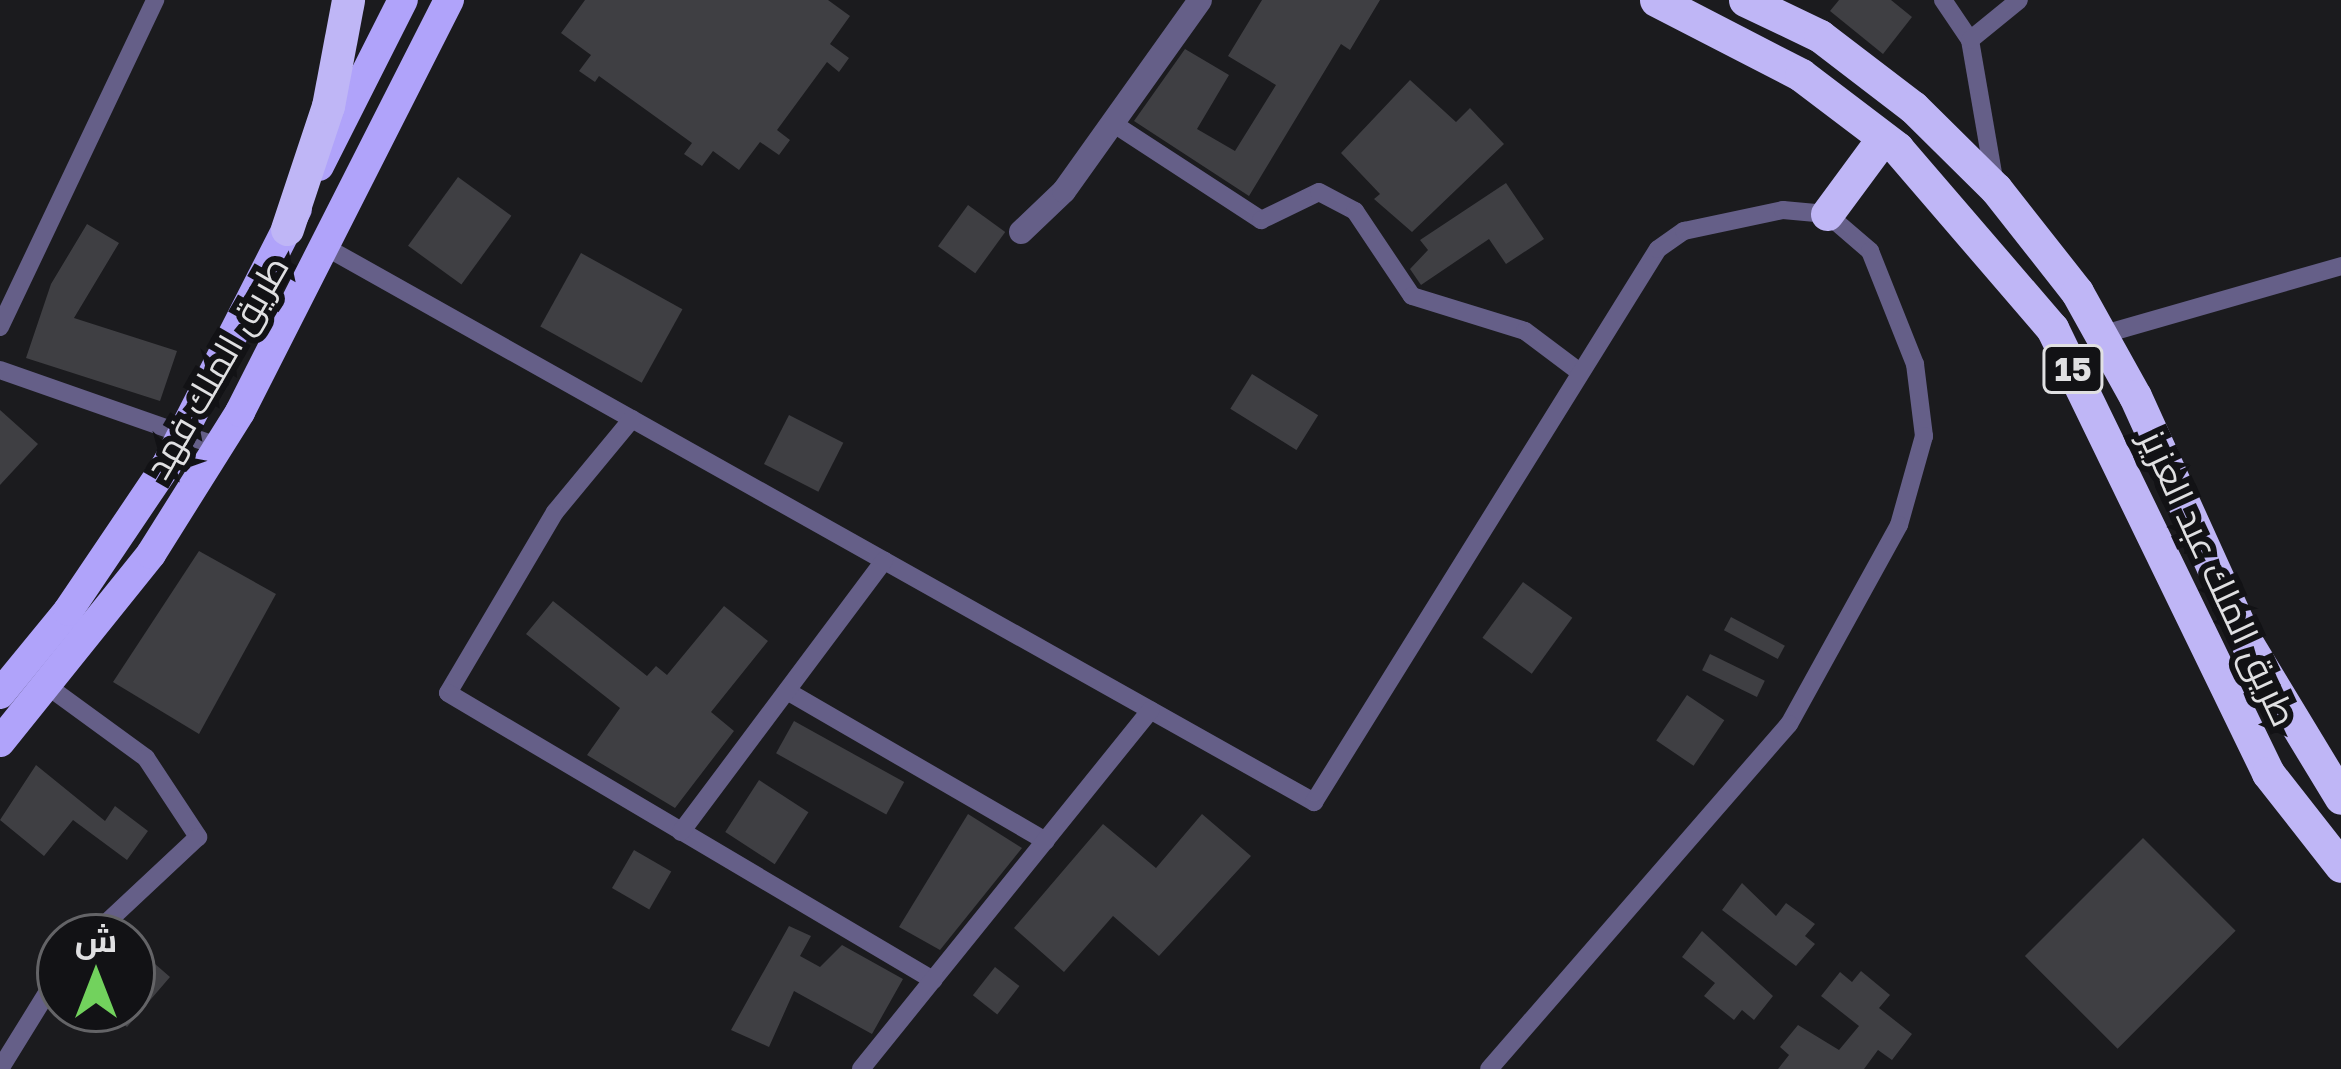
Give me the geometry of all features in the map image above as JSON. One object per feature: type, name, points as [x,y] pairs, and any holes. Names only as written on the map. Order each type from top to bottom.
[{"type":"highway","points":[[287,229],[328,106],[348,0]]},
{"type":"highway","name":"طريق الملك عبد العزيز","points":[[1656,0],[1802,76],[1882,138],[1976,232],[2052,328],[2268,773],[2341,866]]},
{"type":"highway","name":"طريق الملك عبد العزيز","points":[[1745,0],[1820,36],[1912,107],[1996,189],[2101,334],[2247,643],[2341,799]]},
{"type":"highway","points":[[1827,214],[1882,138]]},
{"type":"main road","name":"طريق الملك فهد","points":[[0,694],[116,544],[185,432],[403,0]]},
{"type":"main road","name":"طريق الملك فهد","points":[[0,742],[151,554],[217,446],[329,249],[449,0]]},
{"type":"street","points":[[0,327],[155,0]]},
{"type":"street","points":[[1021,232],[1114,124],[1200,0]]},
{"type":"street","points":[[1943,0],[1970,40],[1996,189]]},
{"type":"street","points":[[1970,40],[2019,0]]},
{"type":"street","points":[[1114,124],[1261,220],[1319,192],[1355,211],[1412,296],[1525,331],[1577,370]]},
{"type":"street","points":[[329,249],[1314,802],[1577,370],[1658,249],[1684,230],[1783,210],[1827,214],[1870,251],[1915,364],[1924,436],[1899,526],[1789,724],[1489,1069]]},
{"type":"street","points":[[2101,334],[2341,266]]},
{"type":"street","points":[[0,370],[217,446]]},
{"type":"street","points":[[632,418],[555,512],[448,693],[933,980]]},
{"type":"street","points":[[681,832],[884,561]]},
{"type":"street","points":[[46,685],[146,758],[198,837],[117,913]]},
{"type":"street","points":[[787,691],[1046,841]]},
{"type":"street","points":[[861,1069],[1151,710]]},
{"type":"street","points":[[0,1069],[36,1011]]},
{"type":"building","points":[[585,0],[828,0],[850,16],[830,44],[849,58],[839,72],[827,62],[777,130],[790,140],[779,155],[760,142],[739,170],[713,151],[702,166],[684,154],[692,143],[599,76],[595,82],[579,71],[591,55],[561,33]]},
{"type":"building","points":[[1262,0],[1380,0],[1350,50],[1341,44],[1249,196],[1134,121],[1185,49],[1229,75],[1197,129],[1235,151],[1276,85],[1228,56]]},
{"type":"building","points":[[1839,0],[1891,0],[1912,17],[1883,54],[1830,11]]},
{"type":"building","points":[[1410,80],[1456,122],[1470,108],[1504,144],[1412,232],[1374,199],[1380,194],[1341,153]]},
{"type":"building","points":[[458,177],[511,216],[461,285],[408,246]]},
{"type":"building","points":[[1506,183],[1544,239],[1506,264],[1489,239],[1421,285],[1410,269],[1428,250],[1420,240]]},
{"type":"building","points":[[968,205],[1005,232],[975,273],[938,246]]},
{"type":"building","points":[[87,224],[119,243],[74,318],[177,351],[160,401],[26,358],[51,284]]},
{"type":"building","points":[[581,253],[682,309],[642,383],[540,326]]},
{"type":"building","points":[[1252,374],[1318,415],[1296,450],[1230,409]]},
{"type":"building","points":[[0,410],[38,444],[0,485]]},
{"type":"building","points":[[789,415],[843,443],[818,492],[764,464]]},
{"type":"building","points":[[199,551],[276,594],[199,734],[113,682]]},
{"type":"building","points":[[1523,582],[1572,618],[1532,674],[1482,638]]},
{"type":"building","points":[[553,601],[647,676],[656,666],[667,675],[724,606],[768,641],[711,712],[734,731],[675,808],[587,755],[620,708],[526,634]]},
{"type":"building","points":[[1731,617],[1785,646],[1778,659],[1724,630]]},
{"type":"building","points":[[1710,654],[1765,681],[1757,697],[1702,670]]},
{"type":"building","points":[[1687,695],[1724,720],[1694,766],[1656,741]]},
{"type":"building","points":[[794,721],[904,782],[886,814],[776,753]]},
{"type":"building","points":[[36,765],[105,821],[115,806],[148,831],[127,860],[73,820],[44,856],[0,820]]},
{"type":"building","points":[[759,780],[808,812],[775,864],[725,832]]},
{"type":"building","points":[[968,814],[1022,848],[940,950],[899,927]]},
{"type":"building","points":[[1202,814],[1251,856],[1159,956],[1113,916],[1064,972],[1014,928],[1103,824],[1156,868]]},
{"type":"building","points":[[2143,838],[2236,931],[2118,1049],[2025,956]]},
{"type":"building","points":[[634,850],[671,872],[649,910],[612,888]]},
{"type":"building","points":[[1742,883],[1776,916],[1786,903],[1815,924],[1805,936],[1815,944],[1796,966],[1722,910]]},
{"type":"building","points":[[789,926],[811,936],[800,956],[820,967],[842,945],[903,979],[872,1034],[794,991],[769,1047],[731,1030]]},
{"type":"building","points":[[1702,931],[1773,996],[1754,1020],[1742,1010],[1734,1020],[1704,996],[1715,983],[1682,957]]},
{"type":"building","points":[[156,965],[170,977],[156,993]]},
{"type":"building","points":[[995,967],[1019,986],[997,1014],[973,995]]},
{"type":"building","points":[[1861,971],[1890,995],[1879,1008],[1912,1034],[1892,1060],[1878,1050],[1864,1069],[1778,1069],[1789,1055],[1780,1047],[1798,1025],[1839,1050],[1859,1026],[1821,996],[1840,972],[1852,982]]}]
